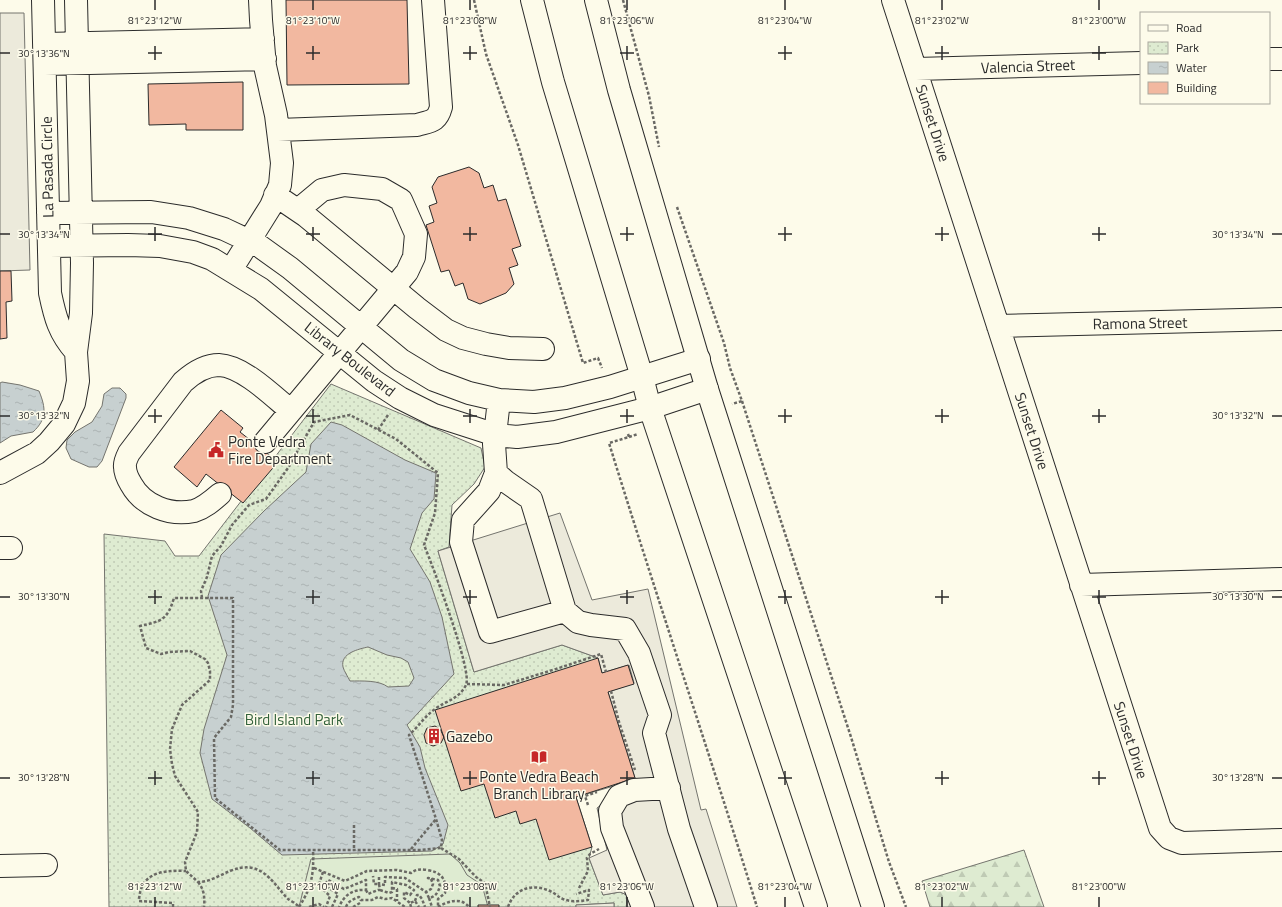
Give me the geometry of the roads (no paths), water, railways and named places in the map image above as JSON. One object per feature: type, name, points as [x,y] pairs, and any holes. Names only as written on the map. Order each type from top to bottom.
[{"type":"street","name":"La Pasada Circle","points":[[44,0],[50,293],[54,315],[66,340],[76,352]]},
{"type":"street","points":[[0,473],[37,453],[49,442],[64,424],[74,403],[78,380],[76,352],[81,313],[81,246],[76,0]]},
{"type":"street","points":[[231,270],[250,241],[280,185],[282,163],[276,115],[264,49],[260,0]]},
{"type":"street","points":[[278,130],[417,125],[434,121],[439,115],[441,107],[433,0]]},
{"type":"street","points":[[532,0],[553,82],[650,408],[816,907]]},
{"type":"street","points":[[596,0],[619,90],[707,389],[873,907]]},
{"type":"street","name":"Sunset Drive","points":[[893,0],[1160,828],[1169,838],[1182,843],[1282,840]]},
{"type":"street","points":[[45,54],[264,49]]},
{"type":"street","points":[[1270,59],[1282,59]]},
{"type":"street","name":"Valencia Street","points":[[916,69],[1140,63]]},
{"type":"street","points":[[265,442],[407,272],[414,257],[416,234],[400,200],[382,189],[344,185],[322,190],[298,210]]},
{"type":"street","points":[[275,195],[306,216],[446,330],[463,338],[486,344],[509,348],[543,349]]},
{"type":"street","name":"Library Boulevard","points":[[48,213],[151,212],[189,218],[224,229],[258,244],[290,268],[401,360],[434,380],[469,393],[499,400],[534,402],[565,398],[610,387],[699,359]]},
{"type":"street","name":"Library Boulevard","points":[[49,246],[128,244],[160,246],[193,252],[212,259],[262,289],[374,381],[400,398],[434,415],[496,435],[517,437],[556,432],[650,408],[707,389]]},
{"type":"street","name":"Ramona Street","points":[[998,326],[1282,319]]},
{"type":"street","points":[[220,494],[205,506],[195,510],[180,513],[166,511],[149,504],[135,492],[127,477],[124,466],[129,453],[183,382],[194,373],[208,367],[219,365],[231,368],[242,372],[291,411]]},
{"type":"street","points":[[499,400],[494,444],[496,472],[489,491],[463,520],[461,542],[490,632],[565,611]]},
{"type":"street","points":[[496,472],[505,481],[531,499],[565,611],[578,622],[625,629],[639,652],[660,716],[654,733],[679,829],[706,907]]},
{"type":"street","points":[[1081,585],[1282,579]]},
{"type":"street","points":[[643,907],[612,828],[610,811],[619,796],[634,790],[669,788]]},
{"type":"street","points":[[0,866],[46,866]]},
{"type":"water","points":[[0,383],[20,385],[39,391],[43,403],[44,413],[41,422],[33,432],[11,436],[0,443]]},
{"type":"water","points":[[112,388],[120,388],[126,394],[126,398],[102,461],[97,467],[89,467],[71,459],[66,448],[67,440],[75,432],[92,422],[102,406],[104,394]]},
{"type":"water","points":[[331,422],[342,425],[405,460],[436,473],[434,499],[422,513],[410,549],[430,582],[442,617],[454,674],[407,725],[420,747],[425,768],[448,825],[443,844],[432,851],[282,855],[212,799],[200,753],[204,729],[227,655],[208,596],[221,555],[264,511],[306,472],[311,444]],"holes":[[[368,647],[387,655],[401,658],[408,662],[414,678],[409,686],[388,687],[375,682],[350,681],[343,667],[344,658],[351,652],[360,649]]]},
{"type":"place","name":"Ponte Vedra Fire Department","points":[[216,450]]},
{"type":"place","name":"Gazebo","points":[[434,736]]},
{"type":"place","name":"Ponte Vedra Beach Branch Library","points":[[539,757]]},
{"type":"park label","name":"Bird Island Park","points":[[294,719]]}]
